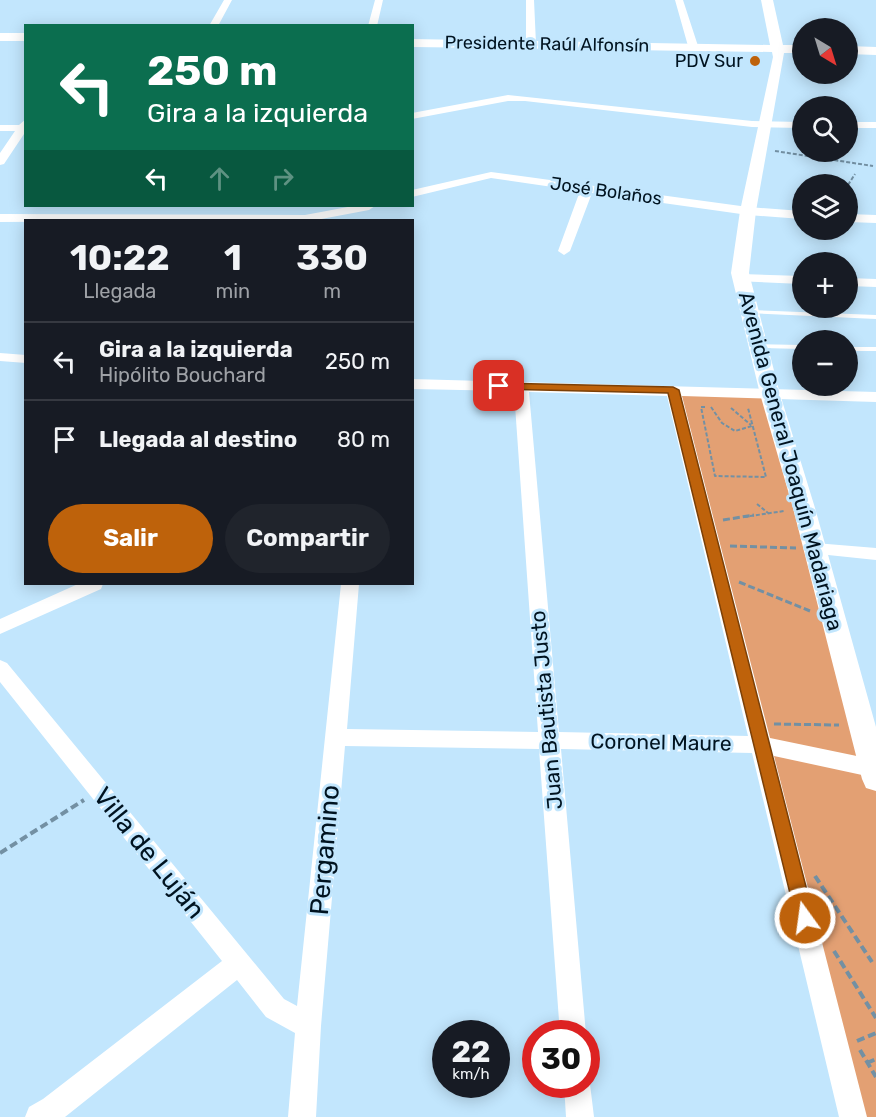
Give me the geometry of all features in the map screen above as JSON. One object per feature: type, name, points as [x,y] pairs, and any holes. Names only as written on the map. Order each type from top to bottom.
[{"type":"main road","name":"Avenida General Joaquín Madariaga","points":[[767,0],[792,46]]},
{"type":"main road","points":[[0,37],[24,37]]},
{"type":"main road","name":"Presidente Raúl Alfonsín","points":[[414,43],[792,48]]},
{"type":"main road","name":"Avenida General Joaquín Madariaga","points":[[792,49],[779,61],[748,212],[741,278],[759,346],[765,394],[804,508],[875,772]]},
{"type":"main road","points":[[858,49],[876,50]]},
{"type":"street","points":[[214,24],[228,0]]},
{"type":"street","points":[[373,24],[379,0]]},
{"type":"street","points":[[530,0],[531,44]]},
{"type":"street","points":[[679,0],[693,46]]},
{"type":"street","points":[[414,116],[508,98],[525,98],[766,125],[792,125]]},
{"type":"street","points":[[858,125],[876,125]]},
{"type":"street","points":[[0,128],[24,126]]},
{"type":"street","points":[[0,162],[24,126]]},
{"type":"street","name":"José Bolaños","points":[[414,194],[491,175],[748,212],[792,214]]},
{"type":"street","points":[[564,251],[587,189]]},
{"type":"street","points":[[144,219],[322,214],[363,207]]},
{"type":"street","points":[[0,218],[54,219]]},
{"type":"street","points":[[858,218],[876,219]]},
{"type":"street","points":[[741,278],[792,280]]},
{"type":"street","points":[[858,282],[876,282]]},
{"type":"street","points":[[0,357],[24,358]]},
{"type":"street","points":[[414,384],[876,397]]},
{"type":"street","name":"Juan Bautista Justo","points":[[521,387],[572,1020]]},
{"type":"street","points":[[673,390],[758,724],[853,1117]]},
{"type":"street","points":[[815,549],[876,554]]},
{"type":"street","points":[[0,627],[92,585]]},
{"type":"street","name":"Pergamino","points":[[302,1117],[308,1026],[350,585]]},
{"type":"street","name":"Villa de Luján","points":[[0,668],[274,1008],[308,1026]]},
{"type":"street","name":"Coronel Maure","points":[[336,737],[548,739],[763,745],[875,772]]},
{"type":"street","points":[[39,1117],[53,1109],[237,964]]},
{"type":"street","points":[[578,1098],[580,1117]]},
{"type":"lane","points":[[750,312],[876,316]]},
{"type":"lane","points":[[759,346],[792,347]]},
{"type":"lane","points":[[858,349],[876,350]]},
{"type":"path","points":[[761,150],[873,166]]},
{"type":"path","points":[[748,408],[766,477],[715,476],[701,407],[748,408],[765,394]]},
{"type":"path","points":[[711,407],[722,423],[735,431],[752,426]]},
{"type":"path","points":[[731,408],[752,426]]},
{"type":"path","points":[[757,504],[768,513]]},
{"type":"path","points":[[706,523],[804,508]]},
{"type":"path","points":[[712,546],[815,549]]},
{"type":"path","points":[[719,574],[834,620]]},
{"type":"path","points":[[758,724],[862,725]]},
{"type":"path","points":[[0,853],[98,790]]},
{"type":"path","points":[[808,866],[872,962]]},
{"type":"path","points":[[829,942],[876,1018]]},
{"type":"path","points":[[855,1042],[876,1033]]},
{"type":"path","points":[[867,1063],[876,1059]]},
{"type":"shaded area","points":[[673,390],[770,394],[876,779],[876,1117],[853,1117]]},
{"type":"place","name":"PDV Sur","points":[[755,61]]},
{"type":"route","points":[[499,386],[673,390],[805,918]]}]
